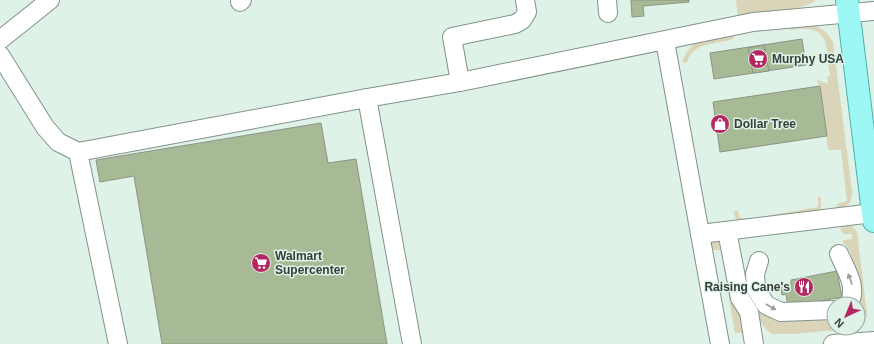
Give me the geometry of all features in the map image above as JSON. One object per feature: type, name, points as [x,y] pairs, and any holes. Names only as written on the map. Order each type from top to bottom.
[{"type":"main road","points":[[848,7],[874,217]]},
{"type":"street","points":[[0,40],[50,0]]},
{"type":"street","points":[[460,82],[452,37],[515,24],[522,20],[527,12],[525,0]]},
{"type":"street","points":[[0,55],[45,127],[58,142],[78,152],[460,82],[753,22],[848,7],[874,12]]},
{"type":"street","points":[[665,41],[720,344]]},
{"type":"street","points":[[367,98],[412,344]]},
{"type":"street","points":[[78,152],[118,344]]},
{"type":"street","points":[[700,234],[874,217]]},
{"type":"street","points":[[728,231],[740,298],[749,312],[754,344]]},
{"type":"street","points":[[839,254],[852,282],[853,296]]},
{"type":"street","points":[[759,261],[755,274],[756,289],[766,305],[781,312],[826,310]]},
{"type":"street","points":[[835,344],[874,341]]},
{"type":"shaded area","points":[[736,0],[816,0],[809,4],[790,10],[738,20]]},
{"type":"shaded area","points":[[815,25],[826,32],[833,42],[852,191],[850,202],[842,208],[837,207],[837,204],[847,201],[841,150],[828,149],[820,86],[816,79],[828,84],[827,77],[830,76],[828,55],[824,39],[820,34],[813,30],[791,30],[788,27]]},
{"type":"shaded area","points":[[733,36],[734,38],[731,40],[709,44],[698,48],[690,55],[686,63],[682,61],[688,50],[695,44],[710,39]]},
{"type":"shaded area","points":[[818,197],[821,197],[821,209],[817,211],[740,221],[736,219],[734,212],[737,210],[740,218],[749,219],[818,207]]},
{"type":"shaded area","points":[[843,225],[851,225],[857,232],[865,296],[857,296],[851,254],[842,242],[844,240],[852,239],[852,234],[844,234],[840,230]]},
{"type":"shaded area","points":[[720,238],[741,315],[744,333],[735,333],[721,250],[711,250],[711,241]]},
{"type":"shaded area","points":[[747,278],[755,299],[826,311],[826,331],[794,334],[772,334],[757,317],[747,292]]},
{"type":"building","points":[[631,0],[689,0],[689,2],[643,6],[644,16],[632,17]]},
{"type":"building","points":[[802,39],[806,65],[714,79],[710,53]]},
{"type":"building","name":"Murphy USA","points":[[764,45],[769,71],[753,73],[748,48]]},
{"type":"building","points":[[820,86],[827,136],[720,152],[713,102]]},
{"type":"building","name":"Walmart Supercenter","points":[[321,123],[328,163],[356,159],[387,344],[162,344],[134,176],[100,182],[96,160]]},
{"type":"building","points":[[837,271],[842,296],[826,296],[826,300],[788,307],[786,294],[782,295],[781,286],[791,284],[791,280]]},
{"type":"place","name":"Murphy USA","points":[[758,59]]},
{"type":"place","name":"Dollar Tree","points":[[720,124]]},
{"type":"place","name":"Walmart Supercenter","points":[[261,263]]},
{"type":"place","name":"Raising Cane's","points":[[804,287]]}]
